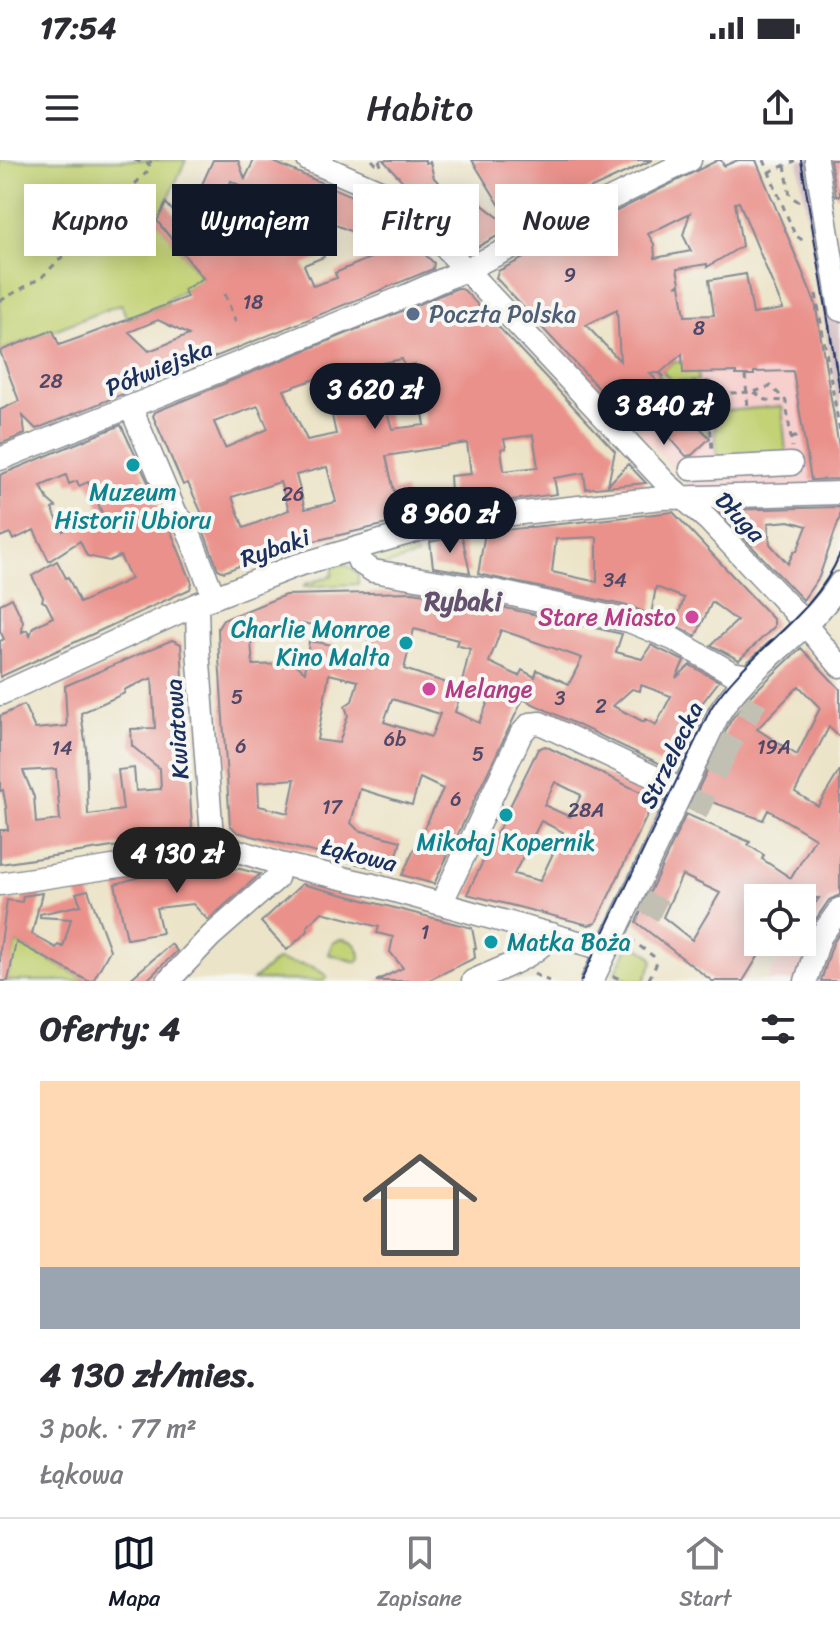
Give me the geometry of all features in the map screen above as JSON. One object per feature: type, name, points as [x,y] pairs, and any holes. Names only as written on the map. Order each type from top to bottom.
[{"type":"street","name":"Półwiejska","points":[[0,459],[131,408],[248,354],[338,330],[690,160]]},
{"type":"street","points":[[805,161],[840,310]]},
{"type":"street","name":"Długa","points":[[300,163],[394,198],[467,269],[684,499],[708,520],[840,666]]},
{"type":"street","name":"Kwiatowa","points":[[131,408],[176,514],[186,525],[206,600],[200,692],[213,850]]},
{"type":"street","points":[[691,469],[791,464]]},
{"type":"street","points":[[715,469],[715,498]]},
{"type":"street","name":"Rybaki","points":[[0,694],[206,600],[295,566],[419,530],[494,516],[662,498],[840,493]]},
{"type":"street","points":[[354,549],[359,562],[373,571],[495,591],[644,626],[732,673],[750,676]]},
{"type":"street","name":"Strzelecka","points":[[592,981],[638,899],[685,794],[750,676],[822,609],[840,583]]},
{"type":"street","points":[[441,904],[521,734],[530,724],[540,723],[685,794]]},
{"type":"street","name":"Łąkowa","points":[[0,884],[232,849],[607,950]]},
{"type":"street","points":[[168,981],[211,936],[277,878],[280,864]]},
{"type":"street","points":[[806,981],[820,937],[840,909]]},
{"type":"street","points":[[473,981],[532,953],[544,945],[552,934]]},
{"type":"path","points":[[135,160],[149,163],[155,160]]},
{"type":"path","points":[[279,160],[300,163]]},
{"type":"path","points":[[372,160],[382,170]]},
{"type":"path","points":[[764,160],[795,235],[805,242]]},
{"type":"path","points":[[769,172],[805,161]]},
{"type":"path","points":[[0,301],[42,277],[150,169],[149,163]]},
{"type":"path","points":[[785,165],[790,196],[801,203]]},
{"type":"path","points":[[782,205],[790,196]]},
{"type":"path","points":[[225,294],[237,326]]},
{"type":"path","points":[[816,294],[838,430]]},
{"type":"path","points":[[660,373],[671,384],[708,382],[712,394],[709,409],[715,469]]},
{"type":"path","points":[[745,375],[748,407]]},
{"type":"path","points":[[712,394],[754,392],[771,386],[786,401],[794,462],[791,464]]},
{"type":"path","points":[[754,392],[766,400],[786,401]]},
{"type":"path","points":[[791,438],[803,435]]},
{"type":"path","points":[[625,935],[653,956],[656,965],[648,981]]},
{"type":"shaded area","points":[[798,160],[813,160],[840,331],[840,419]]},
{"type":"shaded area","points":[[822,343],[840,453],[840,482],[812,487],[690,487],[612,403],[644,371],[674,351]]},
{"type":"shaded area","points":[[660,796],[666,806],[606,931],[590,935],[601,928],[660,805]]},
{"type":"shaded area","points":[[840,880],[840,981],[765,981],[784,956],[816,956],[816,913]]},
{"type":"green space","points":[[0,160],[186,160],[175,184],[172,184],[158,221],[172,239],[172,256],[185,256],[203,279],[167,300],[168,304],[127,319],[121,304],[0,351]]},
{"type":"green space","points":[[673,362],[683,362],[698,372],[698,381],[672,382],[662,371]]},
{"type":"green space","points":[[658,374],[676,393],[685,385],[705,384],[709,438],[653,379]]},
{"type":"green space","points":[[782,406],[786,454],[717,460],[714,412]]},
{"type":"green space","points":[[379,548],[413,550],[417,556],[384,566],[367,560],[370,551]]},
{"type":"green space","points":[[345,564],[358,573],[358,584],[304,587],[305,584],[332,576],[334,565]]},
{"type":"green space","points":[[340,939],[348,940],[357,947],[360,958],[357,962],[328,954],[332,944]]},
{"type":"green space","points":[[16,942],[88,981],[7,981]]},
{"type":"green space","points":[[631,942],[651,956],[653,962],[644,981],[631,981],[615,973]]},
{"type":"green space","points":[[276,960],[313,967],[327,976],[324,981],[253,980]]},
{"type":"building","points":[[213,160],[238,160],[245,179],[254,160],[269,160],[324,184],[237,184],[231,181],[230,184],[202,184]]},
{"type":"building","points":[[383,160],[430,162],[434,178],[440,184],[405,184]]},
{"type":"building","points":[[472,160],[652,160],[600,184],[495,184],[495,198]]},
{"type":"building","points":[[718,160],[724,166],[738,160],[756,160],[815,302],[840,453],[840,479],[811,480],[793,371],[754,372],[754,375],[736,375],[736,372],[683,373],[682,354],[660,373],[650,373],[685,415],[685,412],[710,438],[692,455],[686,456],[618,379],[603,393],[496,278],[498,271],[528,256],[618,256],[618,210]],"holes":[[[739,202],[783,309],[753,314],[746,274],[709,280],[714,315],[685,316],[680,285],[675,286],[680,283],[677,269],[707,264],[707,267],[742,246],[735,203]],[[690,213],[683,235],[691,251],[655,258],[654,244],[648,234]],[[617,310],[620,361],[586,325]]]},
{"type":"building","points":[[830,160],[840,160],[840,196],[836,196]]},
{"type":"building","points":[[337,189],[353,196],[353,232],[337,225]]},
{"type":"building","points":[[479,202],[495,215],[495,237],[479,246]]},
{"type":"building","points":[[166,203],[172,210],[172,240],[157,221]]},
{"type":"building","points":[[185,256],[324,256],[304,265],[313,286],[337,278],[335,273],[375,256],[427,256],[434,263],[433,269],[36,429],[23,416],[25,434],[0,444],[0,410],[19,401],[0,351],[53,330],[59,345],[187,297],[184,290],[203,278]],"holes":[[[158,320],[189,335],[149,351],[129,332]]]},
{"type":"building","points":[[458,288],[464,290],[615,451],[608,485],[628,464],[646,483],[586,489],[584,473],[554,478],[557,494],[452,508],[450,476],[471,474],[467,443],[386,456],[394,491],[405,490],[408,502],[419,499],[422,512],[400,521],[284,548],[224,572],[218,569],[202,527],[207,525],[188,483],[183,485],[153,416],[155,412]],"holes":[[[402,359],[404,366],[415,364],[425,425],[392,429],[386,409],[380,411],[369,366]],[[318,378],[329,402],[336,434],[307,440],[284,390]],[[258,406],[268,429],[225,448],[214,422]],[[533,435],[538,467],[504,471],[501,449],[506,448],[504,439]],[[327,467],[336,502],[305,509],[296,475]],[[280,482],[289,510],[244,528],[232,497]]]},
{"type":"building","points":[[121,425],[170,529],[192,583],[190,589],[0,677],[0,641],[4,639],[0,631],[0,604],[12,598],[23,621],[22,632],[27,630],[30,636],[33,627],[53,617],[42,601],[43,597],[32,576],[57,561],[80,603],[131,579],[120,556],[109,561],[87,556],[80,541],[49,561],[34,530],[13,540],[10,533],[0,537],[0,475]],"holes":[[[66,475],[69,484],[77,481],[79,486],[88,482],[105,519],[85,517],[63,531],[52,509],[56,507],[48,500],[41,486]]]},
{"type":"building","points":[[840,507],[840,517],[819,577],[803,600],[720,513],[721,510]],"holes":[[[789,521],[807,526],[797,551],[794,551],[788,564],[770,544],[768,523]]]},
{"type":"building","points":[[673,512],[774,620],[774,627],[739,660],[711,645],[737,621],[712,602],[696,636],[675,625],[684,598],[656,587],[651,615],[632,607],[478,574],[485,532]],"holes":[[[597,537],[597,582],[552,572],[556,539]]]},
{"type":"building","points":[[462,536],[470,573],[433,567],[430,542]]},
{"type":"building","points":[[413,592],[492,605],[622,634],[616,652],[642,659],[651,645],[684,661],[676,678],[690,665],[719,681],[703,702],[669,768],[523,699],[434,884],[402,875],[443,789],[420,778],[412,805],[360,789],[351,823],[358,830],[401,841],[392,873],[237,832],[230,825],[218,628],[223,620],[285,595]],"holes":[[[295,624],[373,625],[362,666],[336,659],[338,646],[309,641],[305,672],[292,661],[290,664],[253,665],[251,642],[270,635],[271,626]],[[414,629],[458,640],[456,645],[470,649],[461,686],[491,695],[479,723],[455,712],[462,688],[404,669]],[[501,630],[582,658],[569,684],[537,670],[535,677],[522,670],[519,676],[489,662]],[[329,674],[358,681],[352,701],[345,706],[348,715],[339,743],[317,740]],[[641,685],[671,696],[656,725],[613,706],[632,689],[640,691]],[[392,699],[440,714],[431,737],[384,722]],[[295,779],[288,813],[259,806],[258,782]]]},
{"type":"building","points":[[172,640],[181,644],[192,827],[185,836],[0,864],[0,830],[8,830],[3,790],[0,791],[0,716],[24,705],[35,729],[67,726],[65,686]],"holes":[[[152,678],[155,728],[131,729],[132,746],[160,769],[161,789],[136,791],[134,768],[118,770],[123,810],[88,815],[86,748],[81,713]],[[56,769],[60,820],[36,823],[34,797],[23,771]]]},
{"type":"building","points":[[801,648],[840,689],[840,738],[829,727],[795,792],[818,806],[840,770],[840,895],[829,900],[816,919],[819,898],[816,898],[816,884],[744,884],[744,956],[758,956],[743,981],[712,981],[636,922],[686,814],[750,842],[748,845],[764,855],[762,859],[791,878],[815,838],[768,810],[763,820],[695,796],[731,720],[750,696]],"holes":[[[799,686],[820,708],[797,755],[757,729]],[[682,875],[720,893],[692,940],[663,917]]]},
{"type":"building","points":[[545,746],[655,799],[596,923],[589,925],[467,894],[538,749]],"holes":[[[555,782],[581,795],[570,817],[544,805]],[[541,821],[563,832],[540,881],[514,874]]]},
{"type":"building","points":[[206,867],[260,874],[208,920],[193,904],[156,908],[162,933],[127,939],[115,884]]},
{"type":"building","points":[[302,884],[472,928],[475,958],[427,981],[376,981],[403,968],[390,952],[393,937],[377,933],[379,927],[322,912],[307,926],[308,931],[287,950],[261,922]]},
{"type":"building","points":[[88,890],[110,950],[93,981],[16,942],[8,981],[0,981],[0,950],[7,900],[22,902],[23,896],[42,893],[32,934],[56,948],[58,945],[63,947],[71,919],[40,917],[40,914],[81,905],[76,893]]},
{"type":"building","points":[[840,933],[840,981],[821,981],[833,943]]},
{"type":"building","points":[[171,944],[177,951],[146,981],[128,981]]},
{"type":"tunnel","points":[[742,704],[767,718]]},
{"type":"tunnel","points":[[719,742],[747,757]]},
{"type":"tunnel","points":[[710,760],[737,774]]},
{"type":"tunnel","points":[[691,799],[721,813]]},
{"type":"tunnel","points":[[643,901],[665,912]]},
{"type":"tram line","points":[[801,160],[840,391]]},
{"type":"tram line","points":[[581,981],[711,708],[726,687],[813,598],[840,554]]},
{"type":"place","name":"Poczta Polska","points":[[413,314]]},
{"type":"place","name":"Muzeum Historii Ubioru","points":[[133,465]]},
{"type":"place","name":"Stare Miasto","points":[[692,617]]},
{"type":"place","name":"Charlie Monroe Kino Malta","points":[[406,643]]},
{"type":"place","name":"Melange","points":[[429,689]]},
{"type":"place","name":"Mikołaj Kopernik","points":[[506,815]]},
{"type":"place","name":"Matka Boża","points":[[491,942]]},
{"type":"district","name":"Rybaki","points":[[463,601]]}]
